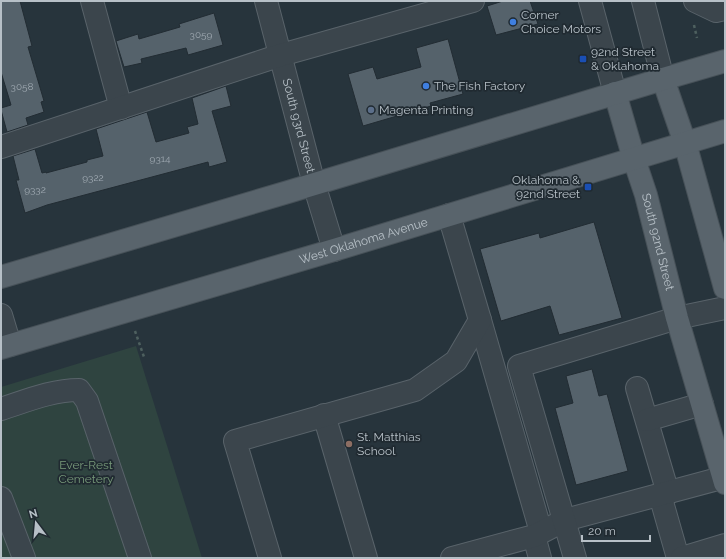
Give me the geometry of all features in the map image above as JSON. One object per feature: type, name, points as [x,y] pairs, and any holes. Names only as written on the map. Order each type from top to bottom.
[{"type":"main road","points":[[1,277],[725,61]]},
{"type":"main road","points":[[663,79],[686,143],[725,288]]},
{"type":"main road","name":"South 92nd Street","points":[[615,93],[646,195],[677,318],[725,479]]},
{"type":"main road","name":"West Oklahoma Avenue","points":[[6,347],[334,250],[725,131]]},
{"type":"street","points":[[92,1],[121,108]]},
{"type":"street","name":"South 93rd Street","points":[[266,1],[314,184],[334,250]]},
{"type":"street","points":[[1,147],[281,55],[449,4],[473,1]]},
{"type":"street","name":"South 92nd Street","points":[[590,1],[615,93]]},
{"type":"street","points":[[643,1],[663,79]]},
{"type":"street","points":[[695,1],[716,11],[725,8]]},
{"type":"street","points":[[449,215],[480,320],[538,534],[540,558]]},
{"type":"street","points":[[576,558],[519,366],[677,318],[725,308]]},
{"type":"street","points":[[1,316],[6,347]]},
{"type":"street","points":[[270,558],[235,441],[415,390],[456,361],[480,320]]},
{"type":"street","points":[[637,388],[664,494],[678,558]]},
{"type":"street","points":[[1,409],[39,397],[68,390],[79,390],[87,401],[140,558]]},
{"type":"street","points":[[646,420],[702,404]]},
{"type":"street","points":[[324,415],[366,558]]},
{"type":"street","points":[[452,558],[538,534],[565,520],[725,479]]},
{"type":"street","points":[[1,498],[24,558]]},
{"type":"street","points":[[682,558],[725,545]]},
{"type":"path","points":[[132,325],[144,357]]},
{"type":"green space","name":"Ever-Rest Cemetery","points":[[136,346],[202,558],[1,558],[1,387]]},
{"type":"building","points":[[1,1],[20,1],[32,46],[28,47],[44,101],[41,102],[44,112],[26,118],[28,125],[7,132],[1,108],[11,105],[1,72]]},
{"type":"building","points":[[503,1],[530,1],[538,24],[496,35],[487,6]]},
{"type":"building","points":[[214,13],[223,45],[188,55],[186,48],[141,59],[142,63],[124,67],[116,41],[138,34],[139,39],[180,27],[179,24]]},
{"type":"building","points":[[448,39],[463,94],[430,103],[431,106],[363,126],[348,74],[373,67],[377,79],[421,67],[416,48]]},
{"type":"building","points":[[226,86],[231,106],[212,111],[227,162],[209,167],[208,162],[47,205],[25,213],[16,180],[19,180],[13,156],[35,149],[42,173],[87,162],[87,160],[103,156],[96,129],[147,112],[156,142],[189,133],[187,127],[198,124],[192,98]]},
{"type":"building","points":[[594,222],[622,318],[559,335],[550,306],[501,321],[480,249],[539,233],[540,238]]},
{"type":"building","points":[[592,369],[599,396],[607,394],[628,471],[576,485],[555,408],[573,403],[566,376]]},
{"type":"place","name":"Corner Choice Motors","points":[[513,22]]},
{"type":"place","name":"92nd Street & Oklahoma","points":[[583,59]]},
{"type":"place","name":"The Fish Factory","points":[[426,86]]},
{"type":"place","name":"Magenta Printing","points":[[371,110]]},
{"type":"place","name":"Oklahoma & 92nd Street","points":[[588,187]]},
{"type":"place","name":"St. Matthias School","points":[[349,444]]}]
